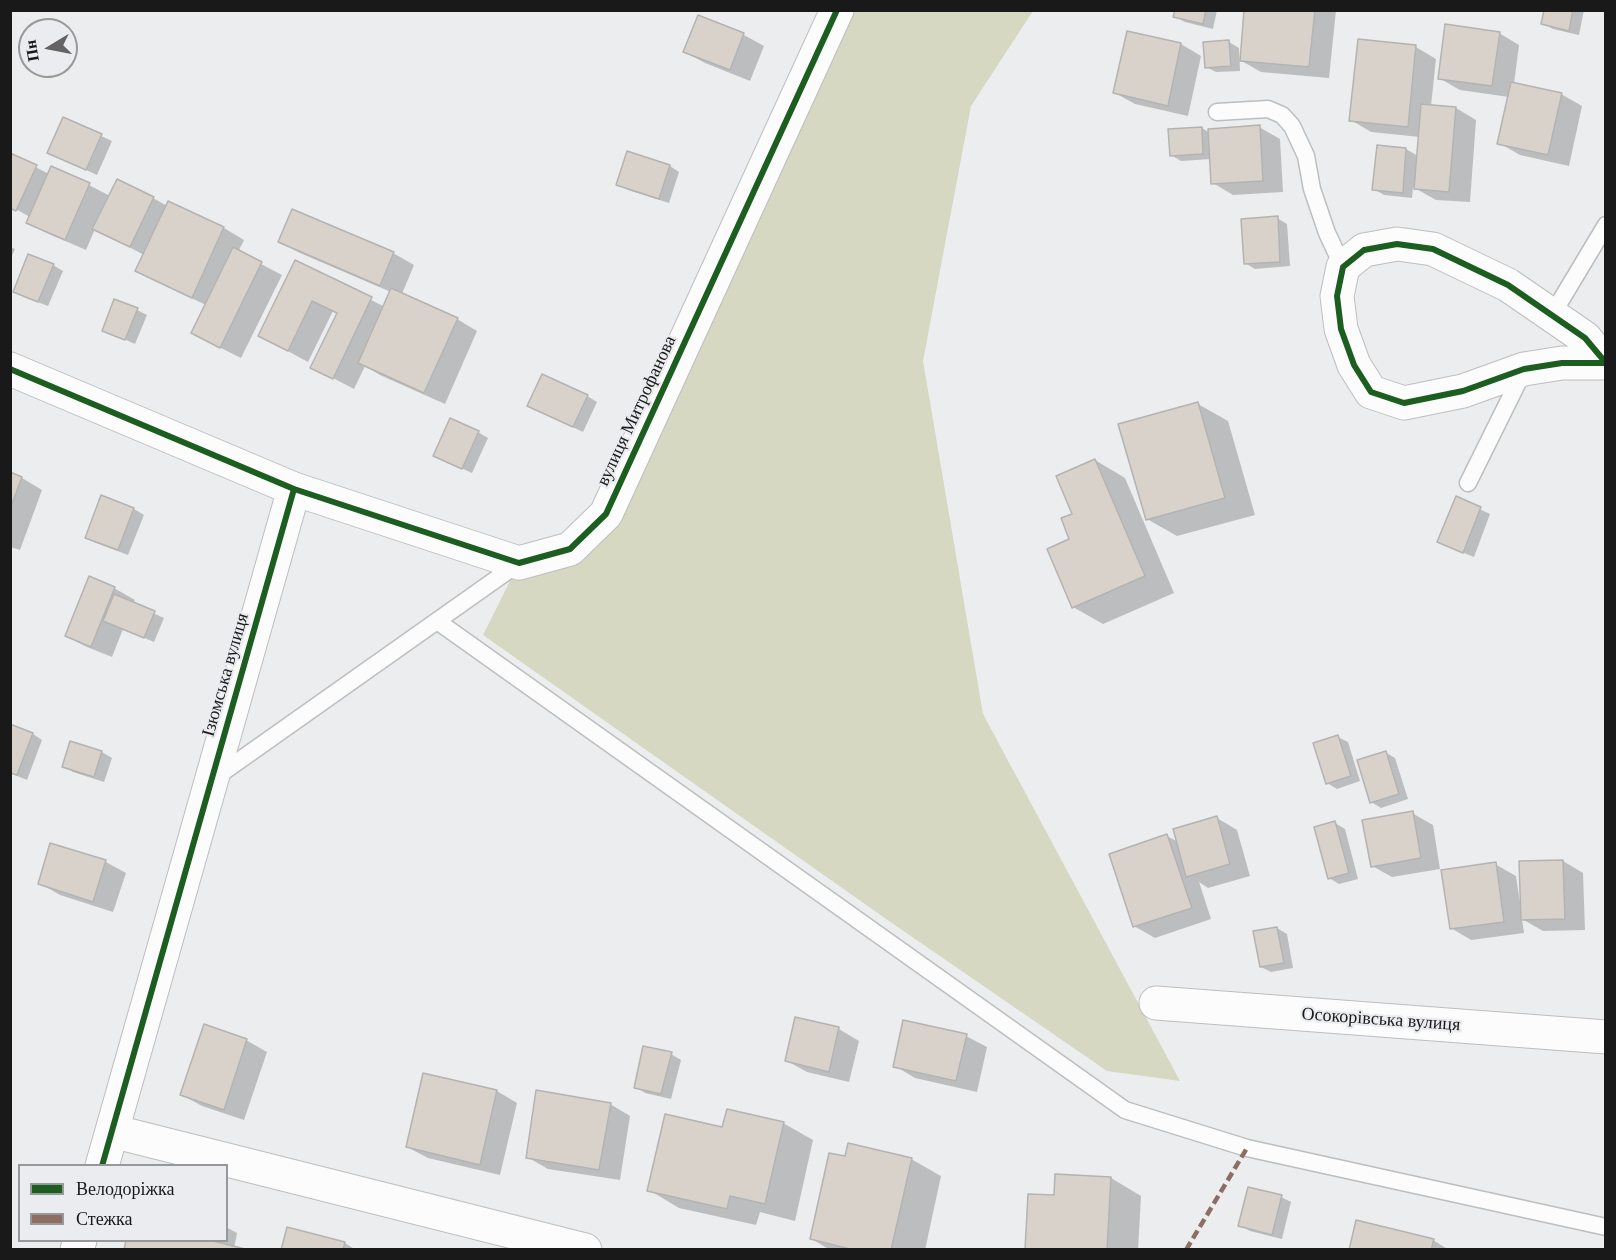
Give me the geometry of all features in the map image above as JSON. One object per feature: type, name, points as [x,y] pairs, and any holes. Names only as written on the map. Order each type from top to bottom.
[{"type":"street","name":"вулиця Митрофанова","points":[[519,563],[570,549],[606,514],[837,10]]},
{"type":"street","points":[[1397,244],[1433,249],[1508,285],[1552,315],[1585,338],[1605,363],[1562,363],[1524,369],[1463,392],[1404,403],[1371,392],[1354,365],[1341,329],[1337,296],[1343,267],[1364,250],[1397,244]]},
{"type":"street","points":[[10,369],[294,489],[519,563]]},
{"type":"street","name":"Ізюмська вулиця","points":[[103,1164],[294,489]]},
{"type":"street","name":"Осокорівська вулиця","points":[[1156,1003],[1605,1037]]},
{"type":"street","points":[[112,1131],[585,1250]]},
{"type":"lane","points":[[1217,112],[1268,109],[1282,115],[1293,126],[1306,156],[1312,189],[1327,233],[1343,267]]},
{"type":"lane","points":[[1552,315],[1605,225]]},
{"type":"lane","points":[[1467,483],[1524,369]]},
{"type":"lane","points":[[212,780],[519,563]]},
{"type":"lane","points":[[437,621],[1125,1110],[1248,1148],[1605,1227]]},
{"type":"green space","points":[[837,11],[1033,11],[971,106],[923,361],[983,714],[1180,1081],[1107,1071],[889,921],[483,635],[519,563],[570,549]]},
{"type":"building","points":[[1175,10],[1206,10],[1203,24],[1173,17]]},
{"type":"building","points":[[1244,10],[1315,10],[1309,67],[1240,61]]},
{"type":"building","points":[[1544,10],[1573,10],[1569,31],[1541,24]]},
{"type":"building","points":[[698,15],[744,33],[730,70],[683,52]]},
{"type":"building","points":[[1445,24],[1500,32],[1492,86],[1438,79]]},
{"type":"building","points":[[1127,31],[1181,43],[1168,106],[1113,93]]},
{"type":"building","points":[[1358,39],[1416,45],[1408,127],[1349,121]]},
{"type":"building","points":[[1229,40],[1231,66],[1205,68],[1203,42]]},
{"type":"building","points":[[1511,82],[1562,93],[1548,155],[1497,144]]},
{"type":"building","points":[[1421,104],[1456,107],[1449,192],[1414,189]]},
{"type":"building","points":[[63,117],[102,134],[86,170],[47,153]]},
{"type":"building","points":[[1260,125],[1263,181],[1211,184],[1208,129]]},
{"type":"building","points":[[1202,127],[1203,154],[1170,156],[1168,129]]},
{"type":"building","points":[[1377,145],[1406,148],[1403,193],[1372,190]]},
{"type":"building","points":[[627,151],[670,165],[659,199],[616,185]]},
{"type":"building","points":[[10,153],[37,165],[16,211],[10,208]]},
{"type":"building","points":[[51,166],[90,183],[65,240],[26,223]]},
{"type":"building","points":[[117,179],[154,197],[130,247],[92,229]]},
{"type":"building","points":[[168,201],[224,227],[192,298],[135,271]]},
{"type":"building","points":[[292,209],[394,252],[380,286],[278,242]]},
{"type":"building","points":[[1278,216],[1280,262],[1244,264],[1241,219]]},
{"type":"building","points":[[233,247],[262,262],[220,348],[191,333]]},
{"type":"building","points":[[28,254],[54,264],[38,302],[13,292]]},
{"type":"building","points":[[295,260],[372,297],[333,379],[310,368],[337,313],[312,301],[288,351],[258,336]]},
{"type":"building","points":[[391,288],[458,318],[424,393],[358,363]]},
{"type":"building","points":[[114,299],[138,308],[125,340],[102,331]]},
{"type":"building","points":[[542,374],[588,395],[573,427],[527,406]]},
{"type":"building","points":[[1198,402],[1225,498],[1146,520],[1118,424]]},
{"type":"building","points":[[450,418],[479,431],[462,469],[433,456]]},
{"type":"building","points":[[1095,459],[1145,576],[1072,608],[1047,549],[1069,539],[1061,518],[1072,514],[1056,476]]},
{"type":"building","points":[[10,472],[22,477],[10,509]]},
{"type":"building","points":[[101,495],[134,508],[118,550],[85,538]]},
{"type":"building","points":[[1456,496],[1481,507],[1463,553],[1437,542]]},
{"type":"building","points":[[89,576],[115,587],[91,647],[65,636]]},
{"type":"building","points":[[114,594],[155,611],[144,638],[103,621]]},
{"type":"building","points":[[10,724],[33,733],[17,775],[10,773]]},
{"type":"building","points":[[1338,735],[1351,776],[1326,784],[1313,743]]},
{"type":"building","points":[[70,741],[102,751],[94,777],[62,767]]},
{"type":"building","points":[[1386,751],[1399,794],[1370,803],[1357,760]]},
{"type":"building","points":[[1413,811],[1421,858],[1371,867],[1362,820]]},
{"type":"building","points":[[1217,816],[1230,864],[1186,877],[1173,829]]},
{"type":"building","points":[[1335,821],[1349,873],[1328,879],[1314,827]]},
{"type":"building","points":[[1167,834],[1192,908],[1133,927],[1109,854]]},
{"type":"building","points":[[50,843],[106,860],[93,902],[38,884]]},
{"type":"building","points":[[1563,860],[1565,919],[1521,920],[1519,861]]},
{"type":"building","points":[[1496,862],[1504,922],[1450,929],[1441,870]]},
{"type":"building","points":[[1277,927],[1284,963],[1260,967],[1253,931]]},
{"type":"building","points":[[795,1017],[839,1027],[829,1072],[785,1061]]},
{"type":"building","points":[[903,1020],[967,1034],[956,1081],[893,1067]]},
{"type":"building","points":[[204,1024],[247,1039],[224,1110],[180,1095]]},
{"type":"building","points":[[643,1046],[672,1052],[661,1094],[634,1088]]},
{"type":"building","points":[[423,1073],[497,1090],[480,1165],[406,1147]]},
{"type":"building","points":[[536,1090],[611,1103],[599,1170],[526,1158]]},
{"type":"building","points":[[727,1109],[784,1122],[765,1204],[730,1196],[727,1209],[647,1191],[665,1114],[722,1127]]},
{"type":"building","points":[[848,1143],[912,1158],[891,1250],[854,1250],[810,1239],[829,1153],[845,1156]]},
{"type":"building","points":[[1055,1174],[1111,1177],[1107,1250],[1025,1250],[1028,1194],[1054,1195]]},
{"type":"building","points":[[1248,1187],[1282,1195],[1272,1235],[1238,1226]]},
{"type":"building","points":[[1356,1220],[1434,1239],[1431,1250],[1349,1250]]},
{"type":"building","points":[[287,1227],[345,1242],[343,1250],[281,1250]]},
{"type":"building","points":[[126,1242],[217,1242],[249,1250],[124,1250]]},
{"type":"marked path","points":[[1186,1250],[1247,1148]]},
{"type":"cycle path","points":[[294,489],[519,563],[570,549],[606,514],[837,10]]},
{"type":"cycle path","points":[[1397,244],[1433,249],[1508,285],[1585,338],[1606,363],[1562,363],[1524,369],[1463,391],[1404,403],[1371,392],[1354,365],[1341,329],[1337,296],[1343,267],[1364,250],[1397,244]]},
{"type":"cycle path","points":[[10,369],[294,489],[103,1164]]}]
